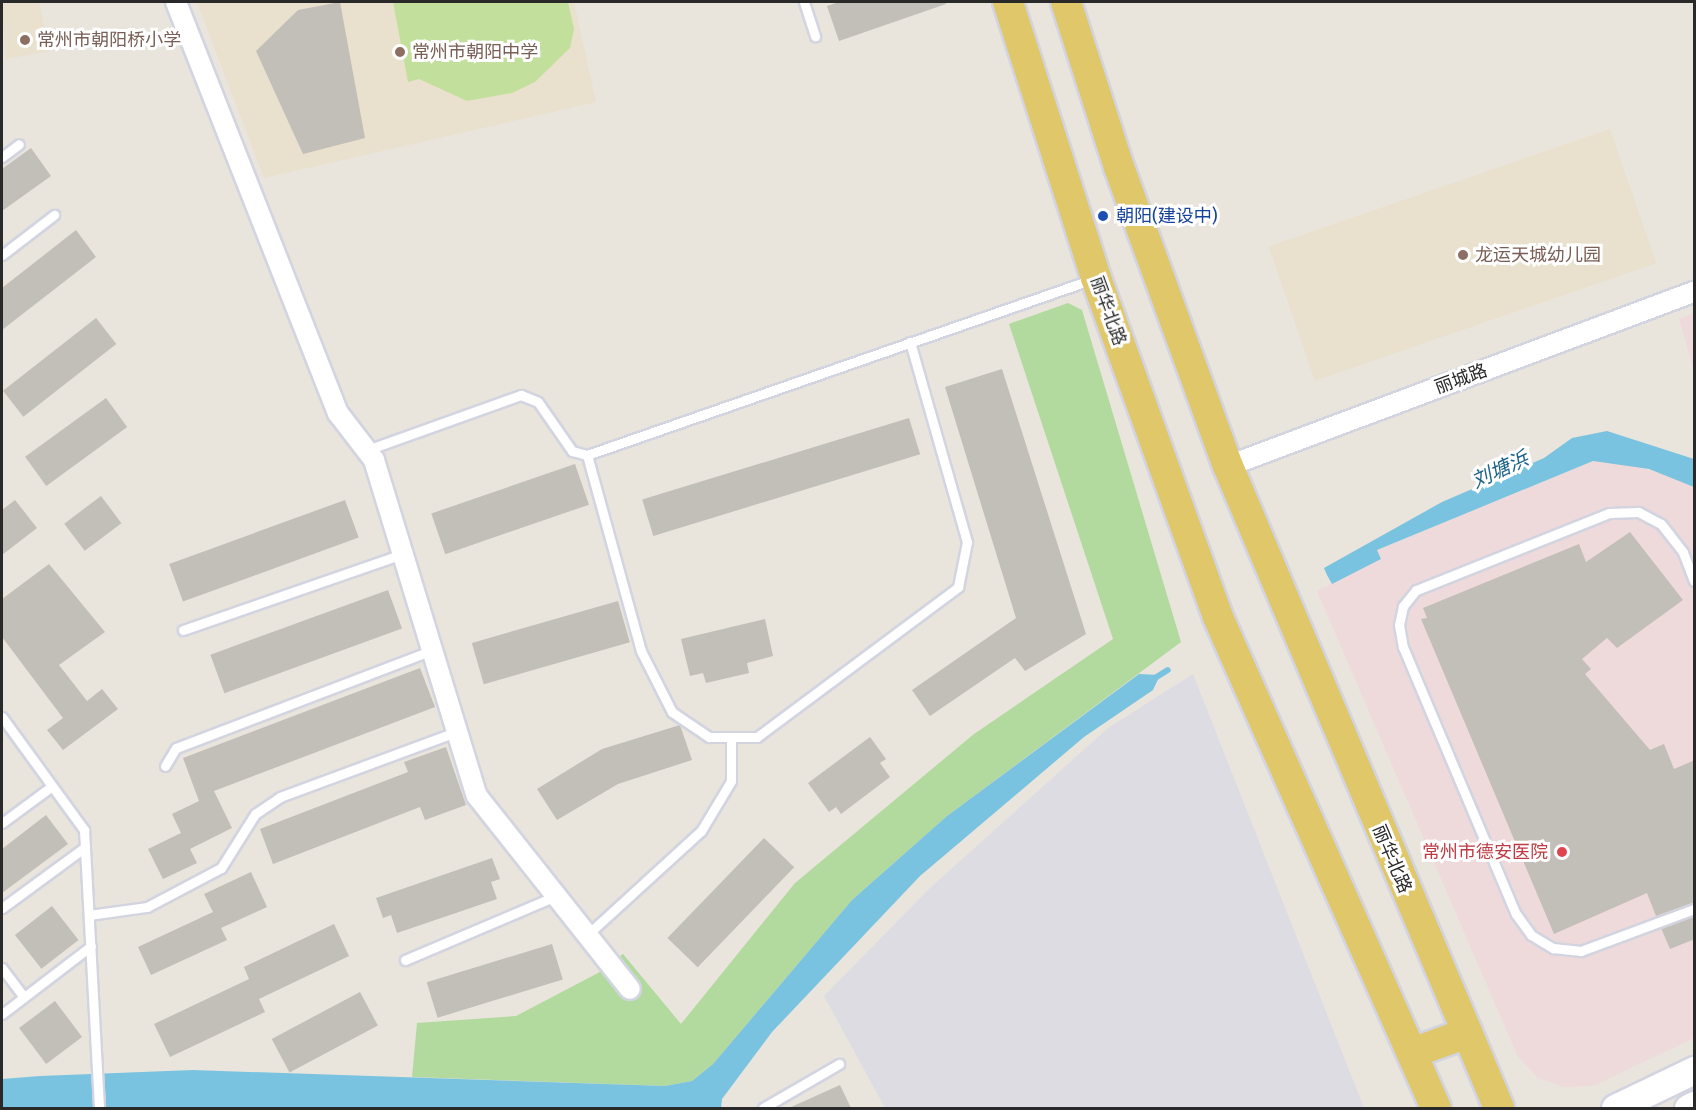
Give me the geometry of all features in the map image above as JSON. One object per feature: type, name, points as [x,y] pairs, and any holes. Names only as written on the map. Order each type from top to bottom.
[{"type":"main road","name":"丽华北路","points":[[1008,2],[1096,278],[1218,617],[1412,1053]]},
{"type":"main road","points":[[1066,2],[1119,166],[1228,466]]},
{"type":"main road","name":"丽华北路","points":[[1228,466],[1285,610],[1499,1108]]},
{"type":"main road","points":[[1436,1108],[1412,1053],[1467,1033]]},
{"type":"main road","points":[[1615,1108],[1695,1070]]},
{"type":"main road","points":[[1688,1108],[1695,1106]]},
{"type":"street","points":[[176,2],[338,412],[374,460],[477,796],[630,989]]},
{"type":"street","name":"丽城路","points":[[1228,466],[1695,292]]},
{"type":"lane","points":[[804,2],[815,36]]},
{"type":"lane","points":[[2,157],[19,144]]},
{"type":"lane","points":[[2,255],[54,215]]},
{"type":"lane","points":[[367,450],[521,395],[538,402],[572,451],[587,455],[1096,278]]},
{"type":"lane","points":[[587,455],[641,651],[672,712],[709,737],[758,736],[958,587],[968,542],[910,342]]},
{"type":"lane","points":[[1695,581],[1691,563],[1661,524],[1638,512],[1609,513],[1416,590],[1403,606],[1399,625],[1403,647],[1484,839],[1516,914],[1531,935],[1553,948],[1581,951],[1695,909]]},
{"type":"lane","points":[[183,630],[403,554]]},
{"type":"lane","points":[[165,766],[176,748],[433,650]]},
{"type":"lane","points":[[2,717],[84,830],[99,1108]]},
{"type":"lane","points":[[89,915],[147,906],[221,868],[255,814],[280,797],[458,731]]},
{"type":"lane","points":[[587,935],[701,831],[731,781],[731,737]]},
{"type":"lane","points":[[2,823],[52,786]]},
{"type":"lane","points":[[2,908],[86,847]]},
{"type":"lane","points":[[405,960],[556,896]]},
{"type":"lane","points":[[2,1014],[91,946]]},
{"type":"lane","points":[[2,968],[24,997]]},
{"type":"lane","points":[[763,1108],[840,1064]]},
{"type":"shaded area","name":"常州市朝阳桥小学","points":[[2,2],[39,2],[49,51],[6,59]]},
{"type":"shaded area","name":"常州市朝阳中学","points":[[197,2],[574,2],[596,102],[264,178]]},
{"type":"shaded area","name":"龙运天城幼儿园","points":[[1610,129],[1656,263],[1315,381],[1269,247]]},
{"type":"shaded area","points":[[1694,313],[1694,370],[1679,319]]},
{"type":"shaded area","name":"常州市德安医院","points":[[1593,461],[1618,462],[1694,482],[1694,1038],[1593,1086],[1564,1087],[1538,1078],[1518,1057],[1317,591],[1380,559],[1377,550]]},
{"type":"shaded area","points":[[1193,674],[1364,1108],[885,1108],[824,996],[930,888],[1108,728]]},
{"type":"green space","points":[[393,2],[568,2],[574,29],[570,48],[535,82],[512,93],[467,101],[419,79],[408,82]]},
{"type":"green space","points":[[1068,303],[1082,310],[1181,642],[947,816],[852,900],[713,1064],[692,1081],[665,1086],[412,1077],[417,1023],[516,1016],[598,973],[623,954],[681,1024],[795,883],[974,734],[1113,639],[1009,324]]},
{"type":"water","points":[[1607,431],[1694,459],[1694,487],[1649,469],[1593,461],[1377,550],[1381,559],[1332,584],[1327,575],[1324,568],[1442,502],[1544,458],[1572,438]]},
{"type":"water","points":[[1139,674],[1160,675],[1153,690],[1084,737],[920,876],[772,1032],[722,1099],[721,1108],[2,1108],[2,1079],[193,1070],[665,1086],[692,1081],[713,1064],[852,900],[947,816]]},
{"type":"building","points":[[340,2],[365,138],[303,154],[256,51],[298,10]]},
{"type":"building","points":[[839,2],[946,2],[946,4],[839,41],[827,6]]},
{"type":"building","points":[[31,148],[51,176],[2,211],[2,169]]},
{"type":"building","points":[[76,230],[96,257],[2,330],[2,288]]},
{"type":"building","points":[[96,318],[116,344],[23,417],[3,391]]},
{"type":"building","points":[[1002,369],[1086,634],[1025,671],[1015,658],[930,716],[912,690],[1016,618],[945,387]]},
{"type":"building","points":[[106,398],[127,427],[46,486],[25,457]]},
{"type":"building","points":[[909,418],[920,454],[653,536],[642,500]]},
{"type":"building","points":[[575,464],[589,505],[445,554],[431,513]]},
{"type":"building","points":[[101,496],[121,523],[85,551],[64,524]]},
{"type":"building","points":[[15,500],[37,528],[2,555],[2,510]]},
{"type":"building","points":[[345,500],[359,538],[183,602],[169,564]]},
{"type":"building","points":[[1630,532],[1683,600],[1617,648],[1607,638],[1582,659],[1591,669],[1585,674],[1650,750],[1664,744],[1674,769],[1695,760],[1695,902],[1656,916],[1647,893],[1554,934],[1421,619],[1427,618],[1423,608],[1579,544],[1586,562]]},
{"type":"building","points":[[49,564],[105,632],[59,665],[87,701],[102,689],[118,709],[63,750],[47,730],[63,718],[2,637],[2,599]]},
{"type":"building","points":[[388,590],[402,629],[224,693],[210,655]]},
{"type":"building","points":[[618,601],[630,642],[484,684],[472,643]]},
{"type":"building","points":[[765,619],[773,656],[747,663],[749,673],[706,683],[703,673],[690,676],[681,639]]},
{"type":"building","points":[[420,668],[435,707],[214,791],[232,828],[190,849],[197,863],[163,879],[148,849],[181,833],[172,814],[199,801],[183,758]]},
{"type":"building","points":[[680,725],[692,760],[618,784],[557,820],[537,789],[602,749]]},
{"type":"building","points":[[870,737],[886,759],[880,763],[890,777],[841,814],[836,807],[829,812],[808,783]]},
{"type":"building","points":[[446,747],[466,805],[425,820],[420,807],[273,864],[260,829],[408,772],[404,762]]},
{"type":"building","points":[[46,815],[68,844],[2,893],[2,849]]},
{"type":"building","points":[[764,838],[794,867],[698,967],[667,938]]},
{"type":"building","points":[[492,858],[500,879],[491,882],[497,899],[397,933],[391,915],[383,918],[376,898]]},
{"type":"building","points":[[251,872],[267,907],[221,928],[227,940],[151,975],[138,947],[213,912],[204,894]]},
{"type":"building","points":[[52,906],[78,940],[41,969],[15,935]]},
{"type":"building","points":[[1695,916],[1695,939],[1670,949],[1661,928]]},
{"type":"building","points":[[334,924],[349,956],[259,999],[265,1012],[170,1057],[154,1024],[249,979],[244,967]]},
{"type":"building","points":[[552,944],[563,979],[438,1018],[427,982]]},
{"type":"building","points":[[360,992],[378,1026],[290,1072],[272,1039]]},
{"type":"building","points":[[55,1001],[82,1037],[46,1064],[19,1028]]},
{"type":"building","points":[[840,1085],[851,1108],[789,1108]]},
{"type":"waterway","points":[[1155,678],[1168,670]]},
{"type":"place","name":"常州市朝阳桥小学","points":[[25,40]]},
{"type":"place","name":"常州市朝阳中学","points":[[400,52]]},
{"type":"place","name":"朝阳(建设中)","points":[[1103,216]]},
{"type":"place","name":"龙运天城幼儿园","points":[[1463,255]]},
{"type":"place","name":"常州市德安医院","points":[[1562,852]]},
{"type":"water label","name":"刘塘浜","points":[[1500,470]]}]
